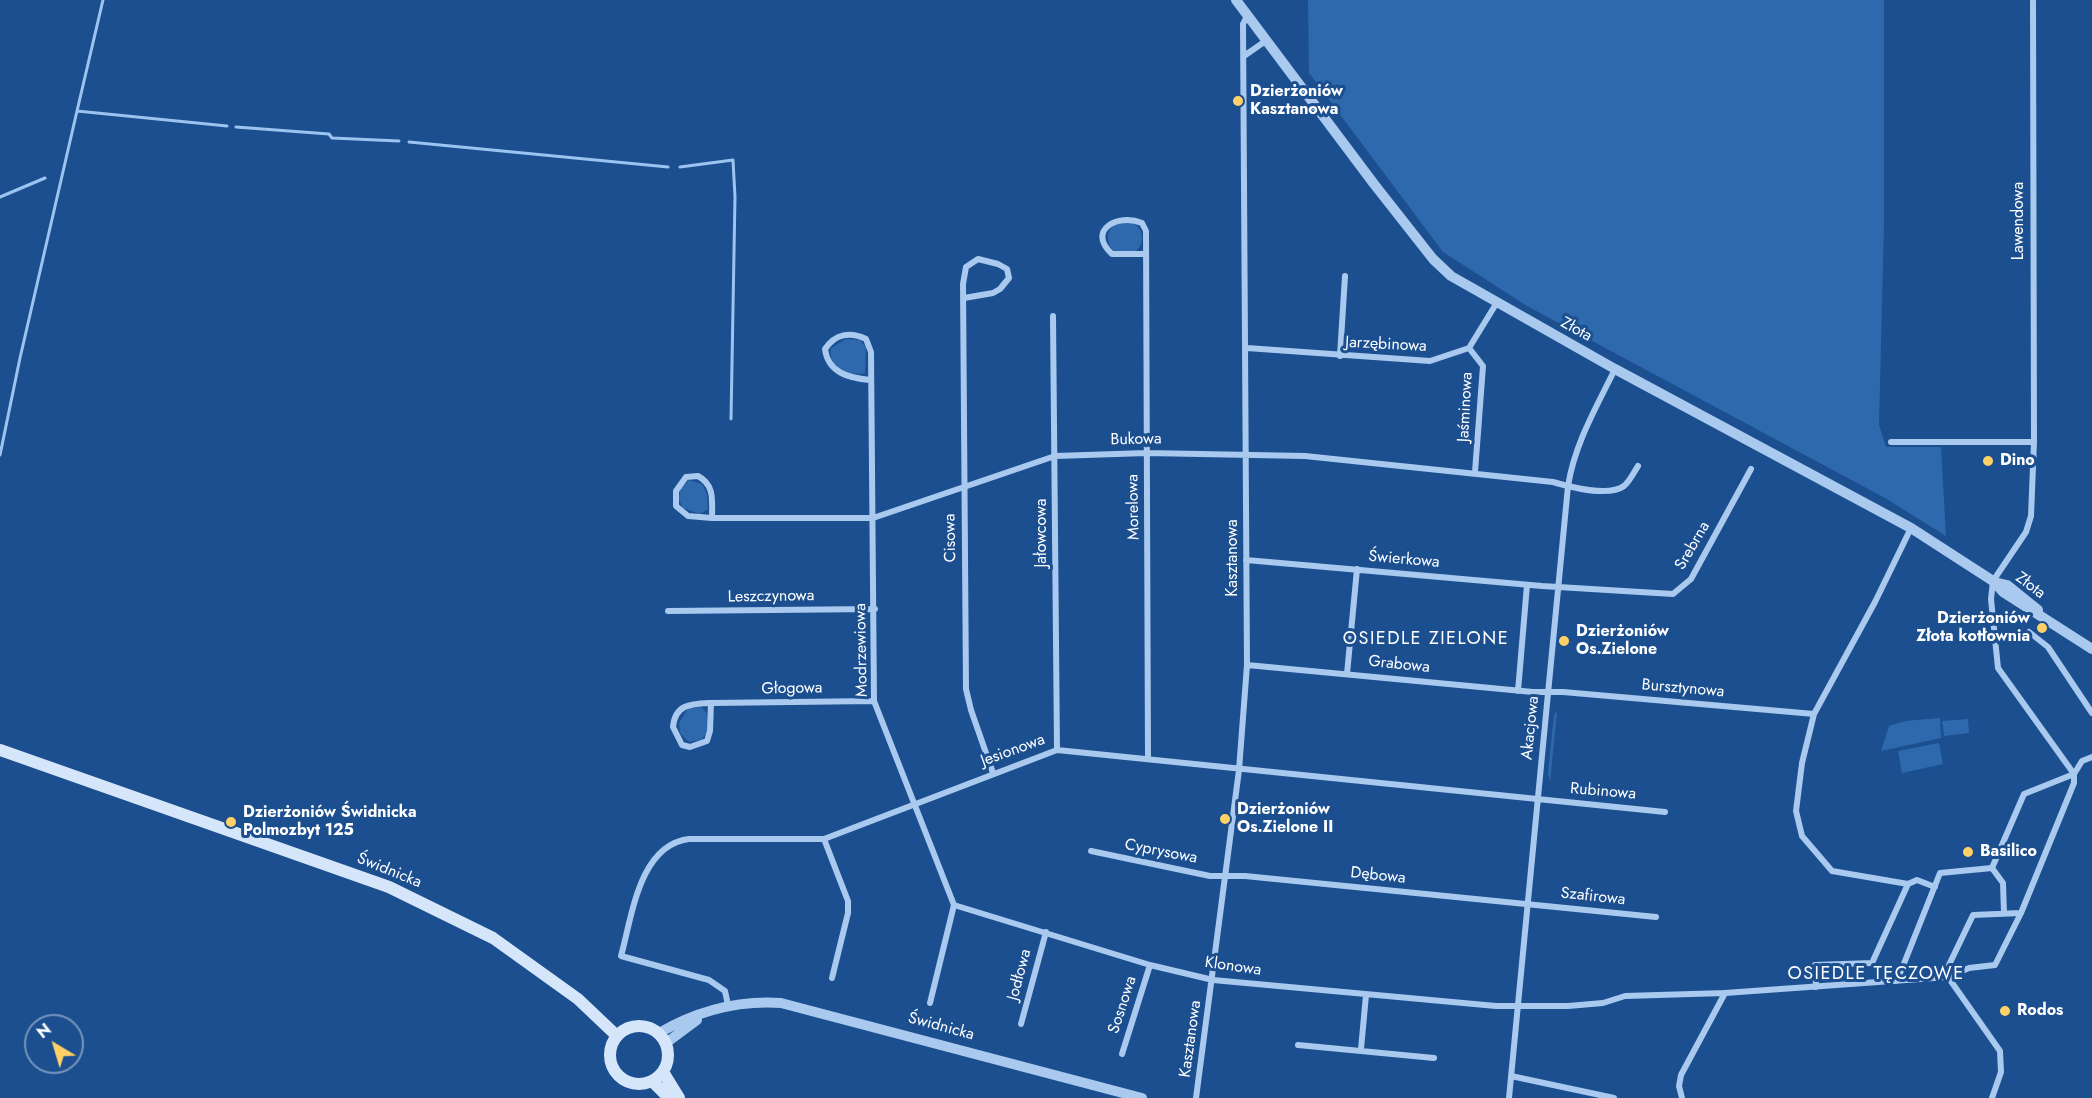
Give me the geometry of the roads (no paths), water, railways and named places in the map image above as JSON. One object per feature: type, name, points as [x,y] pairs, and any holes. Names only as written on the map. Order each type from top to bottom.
[{"type":"main road","name":"Świdnicka","points":[[0,750],[389,887],[493,938],[621,1033]]},
{"type":"main road","points":[[639,1026],[662,1038],[667,1063],[663,1072],[652,1081],[635,1084],[626,1082],[614,1071],[609,1053],[621,1033],[639,1026]]},
{"type":"main road","points":[[663,1072],[679,1098]]},
{"type":"main road","points":[[652,1081],[669,1098]]},
{"type":"street","name":"Złota","points":[[1236,0],[1433,259],[1451,276],[1496,304],[1911,528],[1993,582],[2002,592],[2092,649]]},
{"type":"street","name":"Lawendowa","points":[[1993,582],[2026,531],[2031,516],[2034,442],[2033,0]]},
{"type":"street","name":"Kasztanowa","points":[[1196,1098],[1239,770],[1247,665],[1247,348],[1243,24],[1248,16]]},
{"type":"street","points":[[1244,56],[1267,40]]},
{"type":"street","name":"Morelowa","points":[[1146,255],[1112,254],[1106,246],[1103,235],[1105,227],[1123,219],[1142,223],[1146,231],[1148,759]]},
{"type":"street","name":"Cisowa","points":[[964,298],[1000,289],[1009,278],[1006,269],[984,259],[971,262],[964,274],[964,298],[964,486],[966,689],[993,773]]},
{"type":"street","points":[[1340,356],[1345,276]]},
{"type":"street","points":[[1469,348],[1496,304]]},
{"type":"street","name":"Jałowcowa","points":[[1053,316],[1057,750]]},
{"type":"street","name":"Modrzewiowa","points":[[870,380],[853,377],[834,369],[825,349],[830,342],[848,334],[866,339],[872,352],[870,380],[875,609],[874,701],[954,905]]},
{"type":"street","name":"Jarzębinowa","points":[[1247,348],[1430,361],[1469,348]]},
{"type":"street","name":"Jaśminowa","points":[[1469,348],[1483,366],[1475,472]]},
{"type":"street","name":"Akacjowa","points":[[1509,1098],[1568,486],[1572,463],[1583,429],[1615,369]]},
{"type":"street","points":[[1891,442],[1963,444],[2034,442]]},
{"type":"street","name":"Bukowa","points":[[712,518],[712,495],[709,486],[698,476],[686,477],[676,491],[676,506],[688,516],[712,518],[873,518],[1055,456],[1147,453],[1247,454],[1475,472],[1553,482],[1578,490],[1616,489],[1625,485],[1638,466]]},
{"type":"street","name":"Srebrna","points":[[1558,587],[1673,594],[1691,579],[1751,469]]},
{"type":"street","points":[[1911,528],[1877,598],[1814,714],[1802,764],[1796,811],[1802,836],[1832,871],[1908,884],[1917,880],[1935,887]]},
{"type":"street","name":"Świerkowa","points":[[1246,560],[1558,587]]},
{"type":"street","points":[[1347,674],[1357,569]]},
{"type":"street","points":[[1993,582],[1990,599],[1998,668],[2074,774]]},
{"type":"street","name":"Akacjowa","points":[[1518,691],[1527,585]]},
{"type":"street","name":"Leszczynowa","points":[[668,611],[875,609]]},
{"type":"street","points":[[2029,632],[2048,647],[2092,713]]},
{"type":"street","name":"Grabowa","points":[[1247,665],[1549,692]]},
{"type":"street","name":"Bursztynowa","points":[[1549,692],[1814,714]]},
{"type":"street","name":"Głogowa","points":[[711,703],[710,731],[707,741],[690,747],[682,745],[673,727],[678,711],[686,705],[711,703],[874,701]]},
{"type":"street","name":"Jesionowa","points":[[728,1005],[725,991],[709,980],[621,956],[634,904],[653,860],[664,847],[677,840],[824,839],[1057,750],[1538,799]]},
{"type":"street","points":[[1992,868],[2024,794],[2074,774],[2082,761],[2092,757]]},
{"type":"street","name":"Klonowa","points":[[954,905],[1150,965],[1213,980],[1518,1007],[1595,1005],[1625,996],[1725,993],[1948,977],[1969,968],[1995,965],[2021,913],[2058,826],[2074,783],[2074,774]]},
{"type":"street","name":"Rubinowa","points":[[1538,799],[1665,812]]},
{"type":"street","points":[[824,839],[848,901],[848,913],[832,978]]},
{"type":"street","name":"Cyprysowa","points":[[1091,851],[1210,876],[1225,876]]},
{"type":"street","points":[[1897,981],[1940,873],[1992,868]]},
{"type":"street","points":[[1992,868],[2003,883],[2004,913]]},
{"type":"street","name":"Dębowa","points":[[1225,876],[1528,904]]},
{"type":"street","points":[[1816,987],[1815,965],[1872,963],[1908,884]]},
{"type":"street","name":"Szafirowa","points":[[1528,904],[1656,917]]},
{"type":"street","points":[[930,1003],[954,905]]},
{"type":"street","points":[[1992,1098],[2001,1072],[2000,1051],[1948,977],[1947,969],[1973,915],[2021,913]]},
{"type":"street","name":"Jodłowa","points":[[1021,1024],[1046,932]]},
{"type":"street","name":"Sosnowa","points":[[1122,1054],[1150,965]]},
{"type":"street","points":[[1682,1098],[1679,1086],[1681,1075],[1725,993]]},
{"type":"street","points":[[1360,1049],[1366,995]]},
{"type":"street","name":"Świdnicka","points":[[662,1038],[709,1011],[728,1005],[754,1001],[781,1003],[1142,1098]]},
{"type":"street","points":[[1298,1045],[1360,1049],[1434,1058]]},
{"type":"street","points":[[1511,1076],[1614,1098]]},
{"type":"waterway","points":[[103,0],[77,111],[227,126]]},
{"type":"waterway","points":[[0,455],[77,111]]},
{"type":"waterway","points":[[236,127],[329,134],[332,138],[399,141]]},
{"type":"waterway","points":[[409,142],[668,167]]},
{"type":"waterway","points":[[680,167],[733,160],[735,197],[731,419]]},
{"type":"waterway","points":[[0,197],[45,178]]},
{"type":"place","name":"Dzierżoniów Kasztanowa","points":[[1238,101]]},
{"type":"place","name":"Dino","points":[[1988,461]]},
{"type":"place","name":"Dzierżoniów Złota kotłownia","points":[[2042,628]]},
{"type":"place","name":"Dzierżoniów Os.Zielone","points":[[1564,641]]},
{"type":"place","name":"Dzierżoniów Os.Zielone II","points":[[1225,819]]},
{"type":"place","name":"Dzierżoniów Świdnicka Polmozbyt 125","points":[[231,822]]},
{"type":"place","name":"Basilico","points":[[1968,852]]},
{"type":"place","name":"Rodos","points":[[2005,1011]]},
{"type":"district","name":"OSIEDLE ZIELONE","points":[[1426,640]]},
{"type":"district","name":"OSIEDLE TĘCZOWE","points":[[1876,975]]}]
